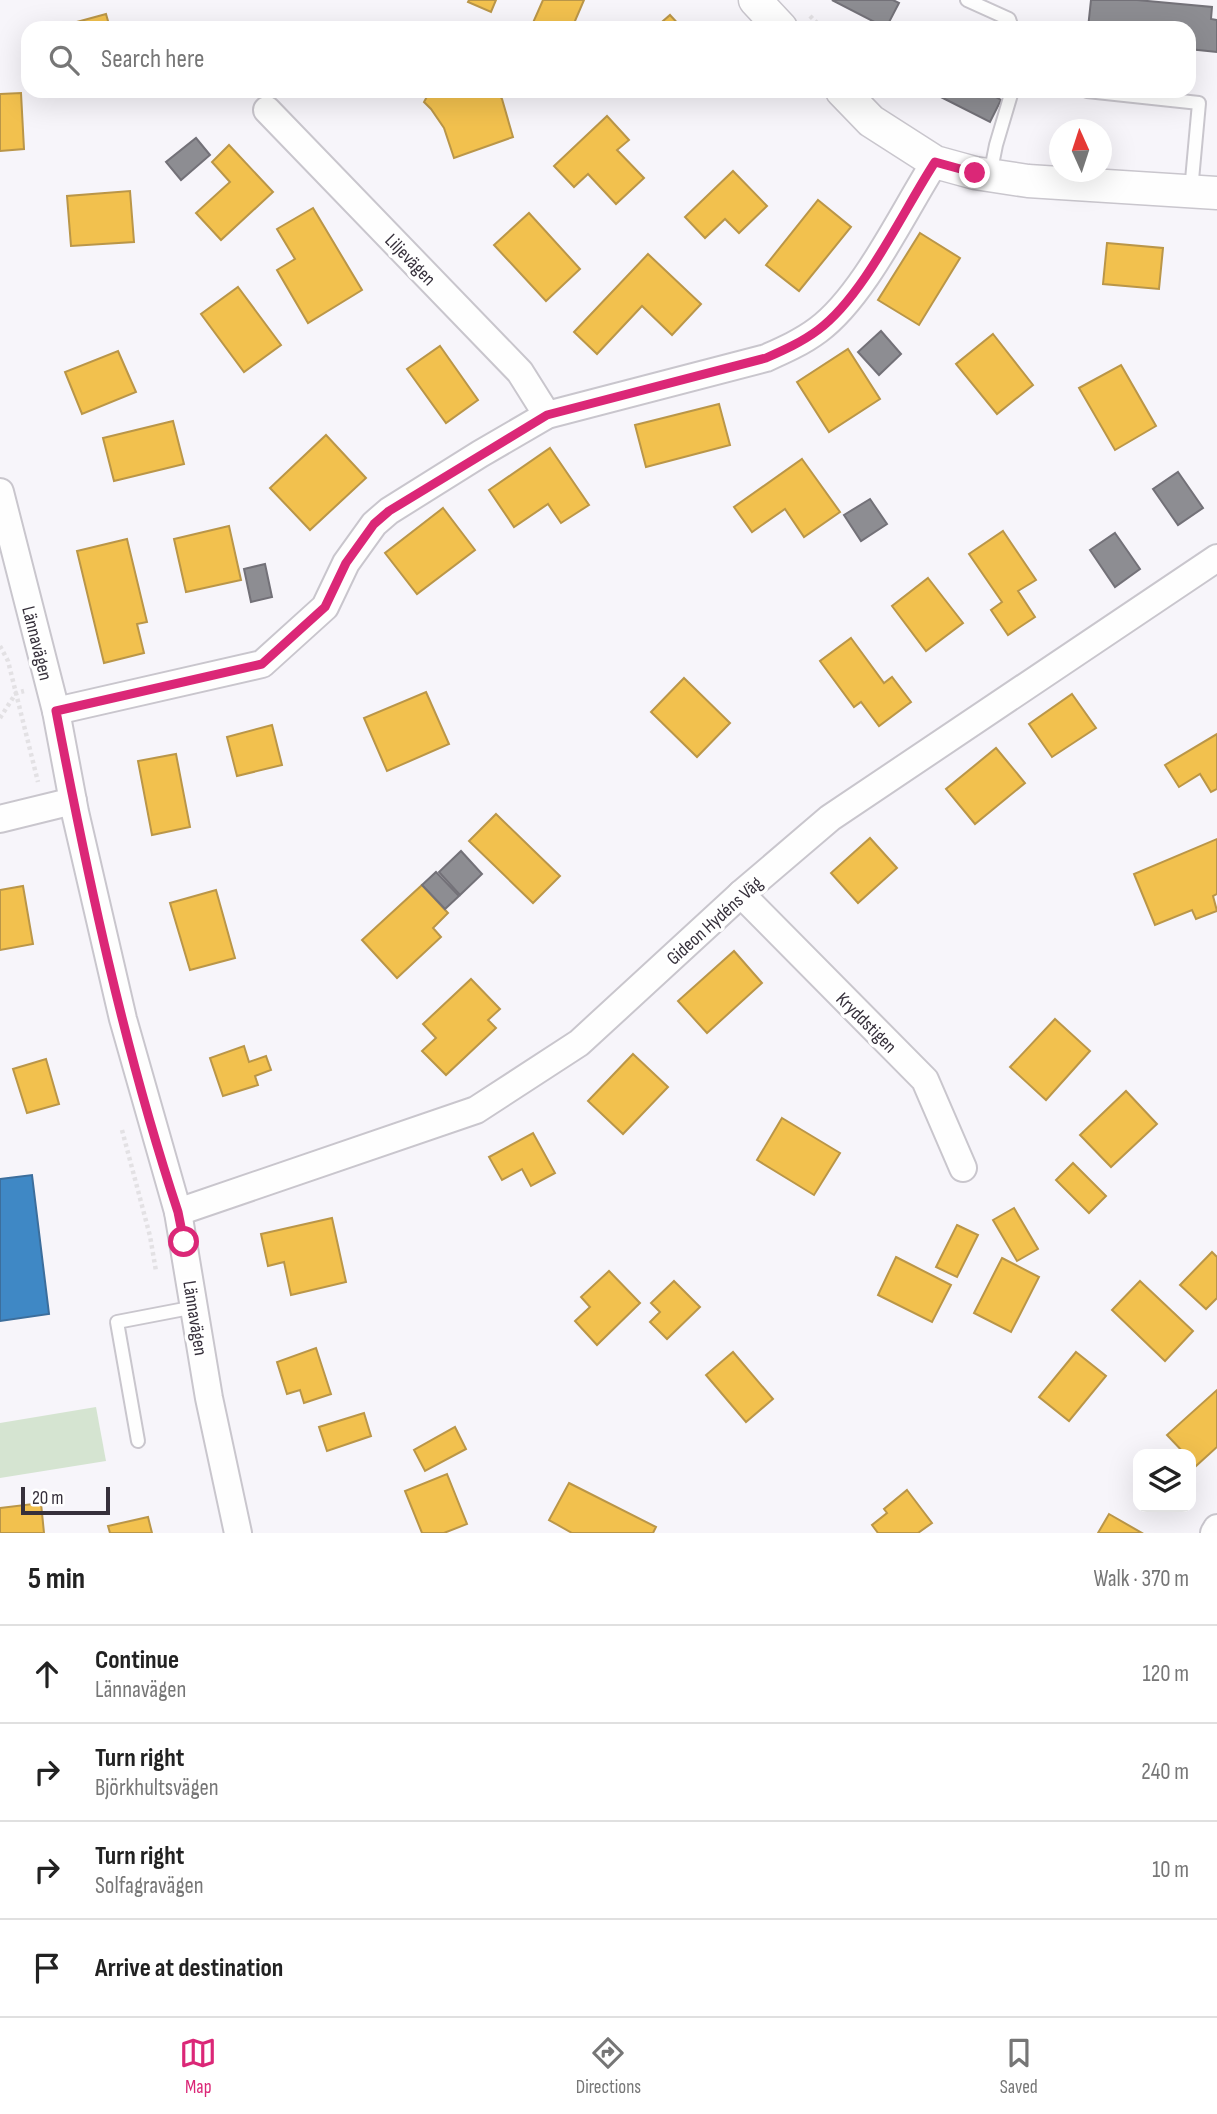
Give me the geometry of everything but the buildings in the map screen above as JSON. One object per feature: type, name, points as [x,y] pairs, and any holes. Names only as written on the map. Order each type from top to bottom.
[{"type":"street","points":[[755,0],[774,21]]},
{"type":"street","points":[[849,98],[871,121],[935,162],[1028,181],[1204,192]]},
{"type":"street","name":"Liljevägen","points":[[267,110],[520,372],[547,415]]},
{"type":"street","points":[[56,711],[262,664],[325,607],[346,563],[374,524],[389,511],[547,415],[766,358],[790,348],[819,330],[843,307],[935,162]]},
{"type":"street","name":"Lännavägen","points":[[0,492],[56,711],[73,801],[123,1019],[178,1212],[209,1398],[238,1533]]},
{"type":"street","name":"Gideon Hydéns Väg","points":[[178,1212],[476,1110],[579,1043],[741,894],[830,818],[1217,558]]},
{"type":"street","points":[[0,819],[73,801]]},
{"type":"street","name":"Kryddstigen","points":[[741,894],[925,1080],[963,1168]]},
{"type":"street","points":[[1214,1533],[1217,1528]]},
{"type":"lane","points":[[967,0],[1010,21]]},
{"type":"lane","points":[[990,175],[1010,98]]},
{"type":"lane","points":[[1152,98],[1199,103],[1204,192]]},
{"type":"lane","points":[[138,1441],[117,1322],[195,1307]]},
{"type":"path","points":[[0,646],[8,662],[44,809]]},
{"type":"path","points":[[0,718],[16,693]]},
{"type":"path","points":[[119,1118],[150,1237],[164,1313]]},
{"type":"green space","points":[[96,1407],[106,1461],[0,1478],[0,1423]]},
{"type":"route","points":[[184,1242],[178,1212],[123,1019],[75,812],[56,711],[262,664],[325,607],[346,563],[374,524],[389,511],[547,415],[727,369],[790,348],[819,330],[843,307],[935,162],[975,173]]}]
